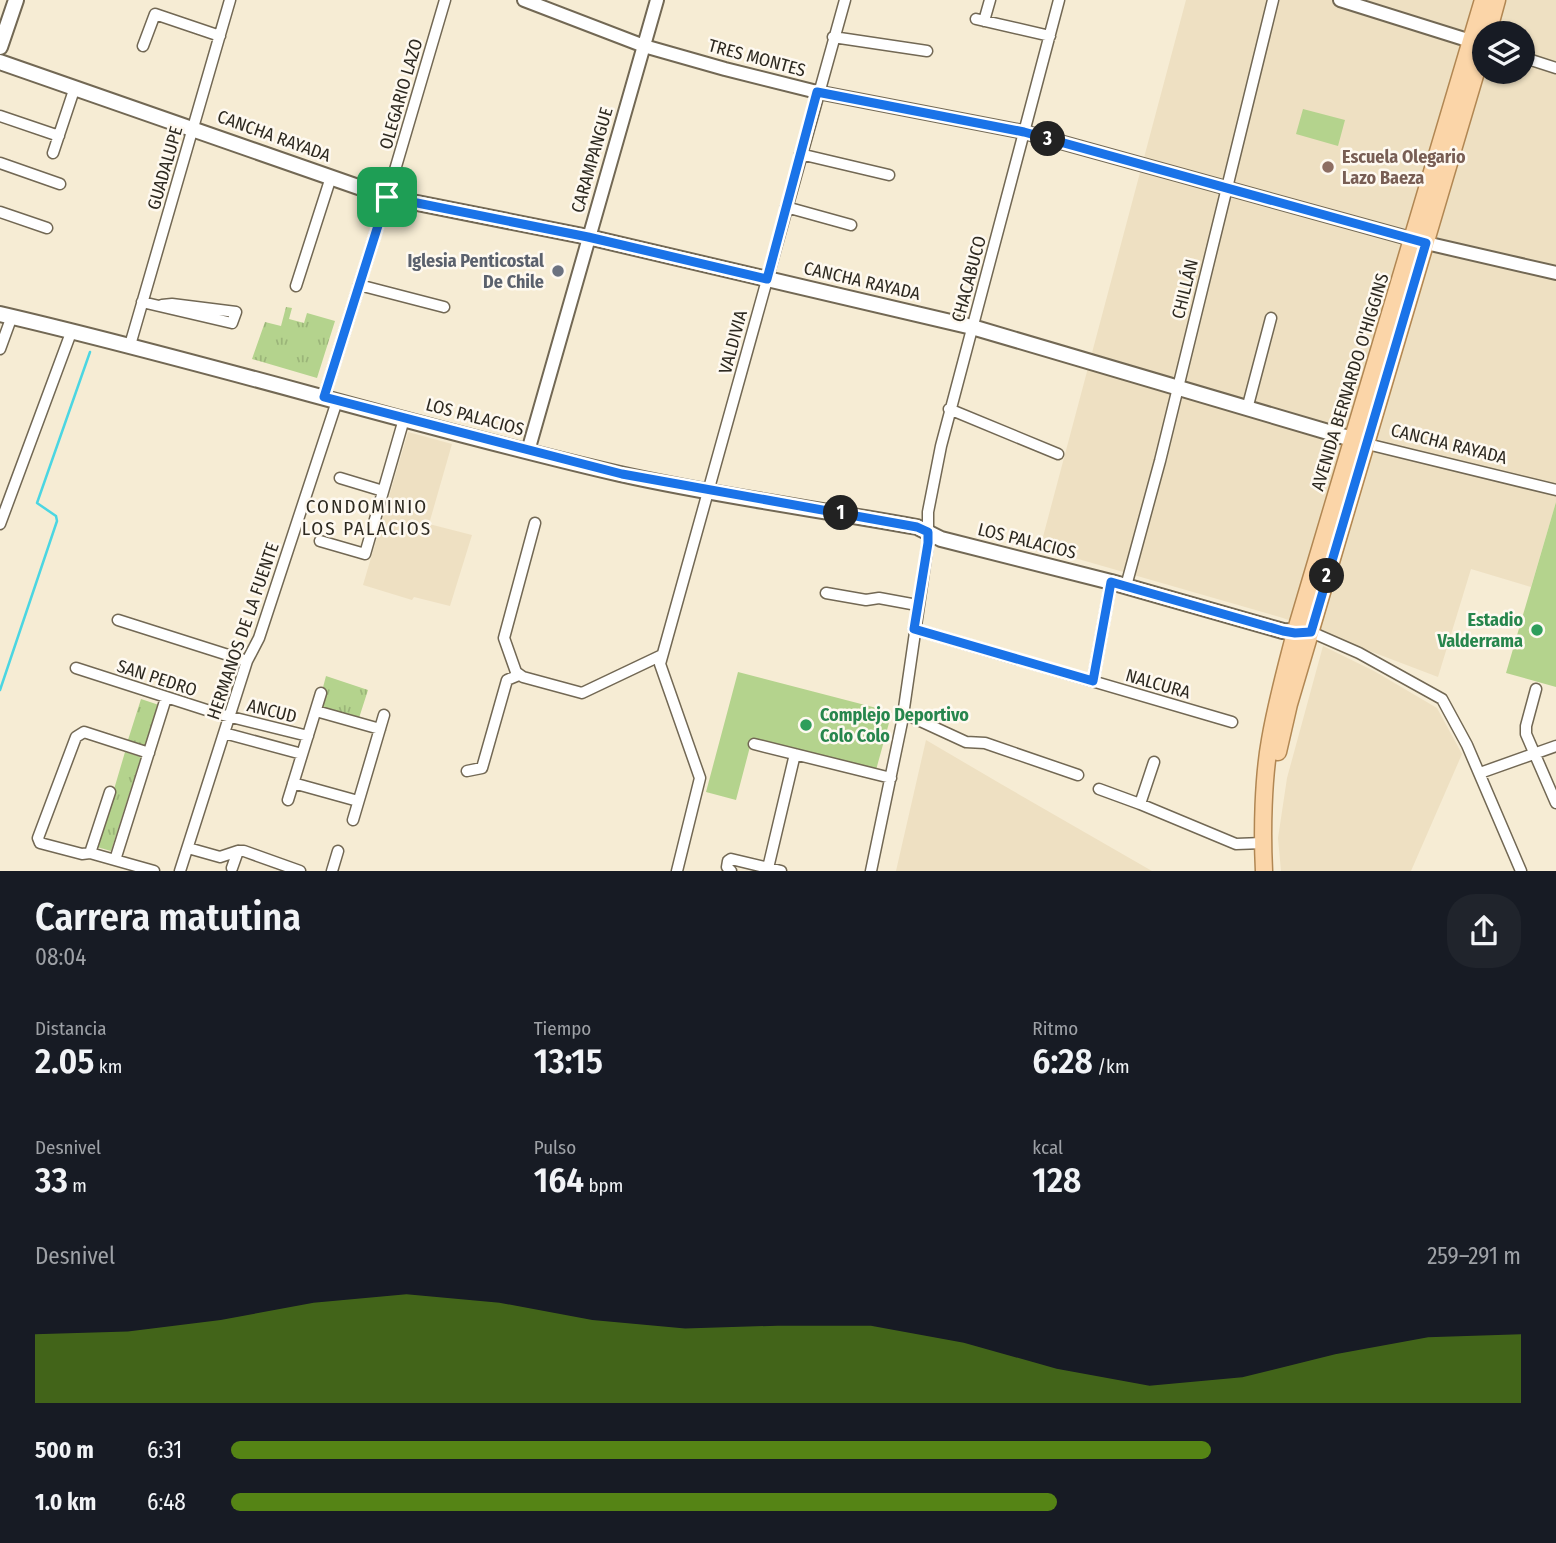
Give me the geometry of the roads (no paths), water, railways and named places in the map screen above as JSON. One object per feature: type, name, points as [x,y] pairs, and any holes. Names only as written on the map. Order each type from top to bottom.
[{"type":"main road","points":[[0,47],[16,0]]},
{"type":"main road","name":"AVENIDA BERNARDO O'HIGGINS","points":[[1482,21],[1483,0]]},
{"type":"main road","points":[[1491,21],[1497,0]]},
{"type":"main road","name":"CANCHA RAYADA","points":[[0,62],[387,197],[588,237],[972,327],[1360,442]]},
{"type":"main road","name":"AVENIDA BERNARDO O'HIGGINS","points":[[1264,871],[1267,778],[1278,752],[1303,632],[1472,70]]},
{"type":"main road","name":"LOS PALACIOS","points":[[6,315],[622,474],[917,527],[941,539],[1303,632]]},
{"type":"street","name":"GUADALUPE","points":[[130,345],[230,0]]},
{"type":"street","name":"OLEGARIO LAZO","points":[[331,399],[359,285],[444,0]]},
{"type":"street","name":"TRES MONTES","points":[[524,0],[644,46],[817,92],[1024,132],[1419,241],[1556,273]]},
{"type":"street","name":"CARAMPANGUE","points":[[528,451],[657,0]]},
{"type":"street","name":"VALDIVIA","points":[[662,655],[817,92],[845,0]]},
{"type":"street","points":[[990,0],[980,20],[1050,36]]},
{"type":"street","name":"CHACABUCO","points":[[871,871],[903,713],[928,532],[930,498],[949,409],[1059,0]]},
{"type":"street","name":"CHILLÁN","points":[[1126,586],[1273,0]]},
{"type":"street","points":[[1342,0],[1472,41]]},
{"type":"street","points":[[143,46],[155,14],[220,36]]},
{"type":"street","points":[[834,37],[927,51]]},
{"type":"street","points":[[1535,61],[1556,68]]},
{"type":"street","points":[[54,153],[75,87]]},
{"type":"street","points":[[0,116],[59,136]]},
{"type":"street","points":[[800,155],[889,175]]},
{"type":"street","points":[[0,163],[60,184]]},
{"type":"street","points":[[296,286],[331,177]]},
{"type":"street","points":[[786,207],[851,225]]},
{"type":"street","points":[[0,212],[47,228]]},
{"type":"street","points":[[359,285],[444,307]]},
{"type":"street","points":[[142,302],[232,323],[236,312],[162,305]]},
{"type":"street","points":[[0,349],[6,315]]},
{"type":"street","points":[[1247,409],[1271,318]]},
{"type":"street","points":[[0,524],[72,330]]},
{"type":"street","name":"HERMANOS DE LA FUENTE","points":[[180,871],[247,661],[259,638],[331,399]]},
{"type":"street","points":[[949,409],[1058,454]]},
{"type":"street","name":"LOS PALACIOS","points":[[320,541],[365,554],[404,419]]},
{"type":"street","name":"CANCHA RAYADA","points":[[1360,442],[1556,490]]},
{"type":"street","points":[[340,478],[383,491]]},
{"type":"street","points":[[535,523],[504,638],[514,669],[519,675],[582,693],[662,655]]},
{"type":"street","points":[[1093,681],[1111,582]]},
{"type":"street","points":[[826,593],[917,605]]},
{"type":"street","points":[[118,620],[247,661]]},
{"type":"street","name":"NALCURA","points":[[914,629],[1232,722]]},
{"type":"street","name":"LOS PALACIOS","points":[[1303,632],[1359,653],[1437,694],[1452,713],[1521,871]]},
{"type":"street","points":[[662,655],[660,664],[701,778],[677,871]]},
{"type":"street","name":"SAN PEDRO","points":[[76,668],[229,716]]},
{"type":"street","points":[[467,771],[482,768],[507,680],[519,675]]},
{"type":"street","points":[[1536,690],[1526,734],[1556,803]]},
{"type":"street","points":[[288,800],[321,693]]},
{"type":"street","points":[[115,860],[166,698]]},
{"type":"street","points":[[316,711],[380,729]]},
{"type":"street","points":[[903,713],[966,742],[985,743],[1078,775]]},
{"type":"street","points":[[353,820],[384,715]]},
{"type":"street","name":"ANCUD","points":[[229,716],[308,736]]},
{"type":"street","points":[[149,753],[84,733],[76,737],[38,838],[40,843],[90,853],[154,871]]},
{"type":"street","name":"ANCUD","points":[[224,733],[302,754]]},
{"type":"street","points":[[754,744],[891,778]]},
{"type":"street","points":[[1480,773],[1556,746]]},
{"type":"street","points":[[768,868],[795,754]]},
{"type":"street","points":[[1140,804],[1154,762]]},
{"type":"street","points":[[293,783],[358,801]]},
{"type":"street","points":[[1099,789],[1236,844],[1263,843]]},
{"type":"street","points":[[90,853],[110,792]]},
{"type":"street","points":[[188,848],[220,857],[238,851],[300,871]]},
{"type":"street","points":[[232,867],[238,851]]},
{"type":"street","points":[[332,871],[338,851]]},
{"type":"street","points":[[731,871],[727,867],[731,859],[781,871]]},
{"type":"waterway","points":[[0,690],[57,521],[56,516],[37,503],[90,352]]},
{"type":"place","name":"Escuela Olegario Lazo Baeza","points":[[1328,167]]},
{"type":"place","name":"Iglesia Penticostal De Chile","points":[[558,271]]},
{"type":"place","name":"Estadio Valderrama","points":[[1537,630]]},
{"type":"place","name":"Complejo Deportivo Colo Colo","points":[[806,725]]},
{"type":"district","name":"CONDOMINIO LOS PALACIOS","points":[[367,517]]}]
